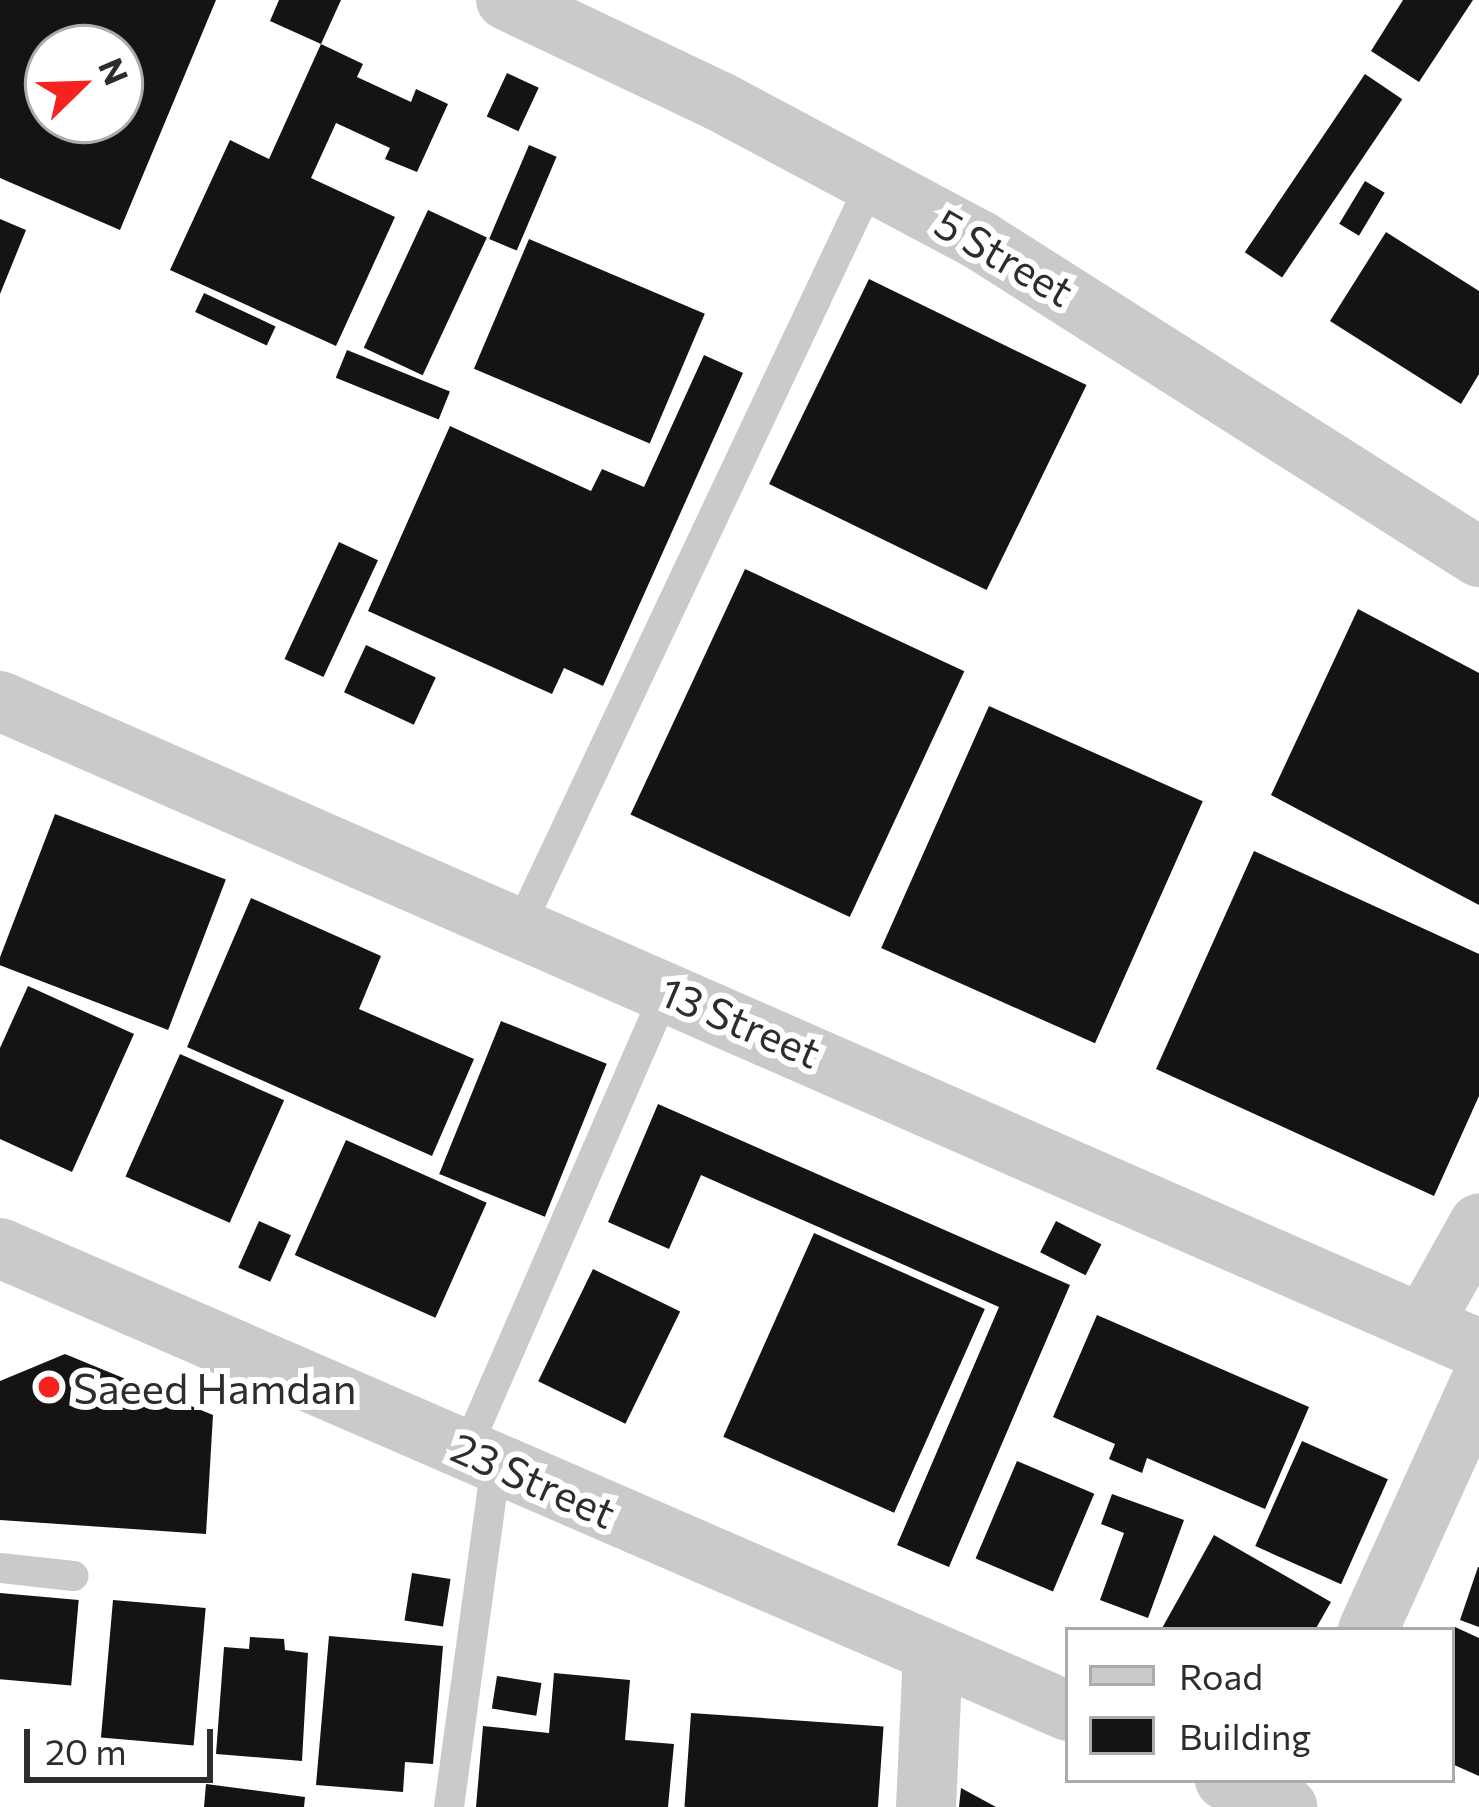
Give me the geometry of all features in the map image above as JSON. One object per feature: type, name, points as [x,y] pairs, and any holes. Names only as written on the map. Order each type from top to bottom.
[{"type":"street","name":"5 Street","points":[[506,0],[872,181],[1089,304],[1479,556]]},
{"type":"street","name":"13 Street","points":[[0,701],[667,989],[1479,1349]]},
{"type":"street","points":[[1424,1324],[1479,1224]]},
{"type":"street","name":"23 Street","points":[[0,1248],[1065,1711]]},
{"type":"street","points":[[1369,1627],[1479,1385]]},
{"type":"street","points":[[926,1807],[933,1653]]},
{"type":"street","points":[[1233,1783],[1287,1807]]},
{"type":"lane","points":[[520,926],[872,181]]},
{"type":"lane","points":[[449,1807],[481,1456],[667,989]]},
{"type":"lane","points":[[0,1568],[74,1576]]},
{"type":"building","points":[[0,0],[216,0],[120,230],[0,178]]},
{"type":"building","points":[[279,0],[341,0],[321,44],[270,21]]},
{"type":"building","points":[[1403,0],[1473,0],[1419,82],[1371,51]]},
{"type":"building","points":[[321,44],[363,64],[357,77],[411,102],[416,89],[448,104],[417,172],[385,159],[390,148],[336,123],[311,178],[395,217],[336,346],[170,270],[230,140],[269,159]]},
{"type":"building","points":[[507,73],[539,88],[518,131],[487,117]]},
{"type":"building","points":[[1365,74],[1402,99],[1282,277],[1245,252]]},
{"type":"building","points":[[529,145],[557,157],[517,251],[489,239]]},
{"type":"building","points":[[1365,181],[1385,193],[1359,236],[1339,224]]},
{"type":"building","points":[[428,210],[487,237],[423,375],[364,348]]},
{"type":"building","points":[[0,219],[26,230],[0,294]]},
{"type":"building","points":[[1386,232],[1479,291],[1479,374],[1461,404],[1330,321]]},
{"type":"building","points":[[529,239],[705,314],[650,443],[474,369]]},
{"type":"building","points":[[869,279],[1087,385],[987,590],[769,484]]},
{"type":"building","points":[[204,293],[276,326],[267,345],[195,312]]},
{"type":"building","points":[[347,350],[450,392],[439,419],[336,378]]},
{"type":"building","points":[[704,355],[743,373],[603,686],[564,668],[552,694],[368,611],[450,426],[591,491],[602,469],[644,487]]},
{"type":"building","points":[[339,542],[378,560],[323,677],[284,659]]},
{"type":"building","points":[[745,569],[964,671],[850,917],[630,815]]},
{"type":"building","points":[[1358,609],[1479,673],[1479,905],[1271,795]]},
{"type":"building","points":[[366,645],[436,678],[414,725],[344,692]]},
{"type":"building","points":[[989,706],[1203,801],[1095,1043],[881,948]]},
{"type":"building","points":[[55,814],[226,880],[168,1030],[0,965]]},
{"type":"building","points":[[1254,851],[1479,954],[1479,1096],[1434,1196],[1156,1069]]},
{"type":"building","points":[[251,898],[381,956],[359,1009],[474,1059],[432,1156],[187,1047]]},
{"type":"building","points":[[28,986],[134,1034],[72,1172],[0,1139],[0,1048]]},
{"type":"building","points":[[501,1021],[607,1064],[545,1217],[439,1174]]},
{"type":"building","points":[[180,1054],[284,1100],[230,1223],[125,1176]]},
{"type":"building","points":[[658,1104],[1070,1285],[949,1567],[897,1545],[999,1307],[701,1175],[669,1249],[608,1222]]},
{"type":"building","points":[[346,1140],[487,1203],[435,1318],[295,1255]]},
{"type":"building","points":[[259,1221],[291,1235],[270,1282],[238,1268]]},
{"type":"building","points":[[1056,1221],[1101,1244],[1086,1275],[1040,1252]]},
{"type":"building","points":[[814,1233],[985,1309],[894,1513],[723,1437]]},
{"type":"building","points":[[593,1269],[680,1312],[625,1424],[538,1381]]},
{"type":"building","points":[[1097,1315],[1309,1407],[1265,1509],[1147,1458],[1142,1473],[1109,1459],[1115,1444],[1053,1417]]},
{"type":"building","points":[[65,1354],[213,1415],[206,1534],[0,1520],[0,1381]]},
{"type":"building","points":[[1302,1441],[1388,1479],[1341,1584],[1255,1546]]},
{"type":"building","points":[[1017,1461],[1094,1494],[1053,1591],[976,1559]]},
{"type":"building","points":[[1112,1494],[1184,1520],[1148,1618],[1100,1600],[1124,1533],[1101,1524]]},
{"type":"building","points":[[1214,1535],[1331,1602],[1317,1627],[1163,1627]]},
{"type":"building","points":[[1479,1567],[1479,1627],[1460,1620]]},
{"type":"building","points":[[412,1573],[451,1579],[443,1627],[404,1620]]},
{"type":"building","points":[[0,1593],[79,1600],[71,1686],[0,1679]]},
{"type":"building","points":[[113,1600],[206,1608],[194,1746],[101,1737]]},
{"type":"building","points":[[1455,1627],[1479,1638],[1479,1776],[1455,1765]]},
{"type":"building","points":[[329,1636],[443,1646],[433,1764],[405,1762],[403,1792],[316,1785]]},
{"type":"building","points":[[250,1637],[284,1639],[285,1650],[308,1653],[302,1761],[216,1754],[224,1647],[249,1649]]},
{"type":"building","points":[[554,1673],[630,1680],[625,1740],[674,1744],[668,1807],[476,1807],[483,1726],[549,1733]]},
{"type":"building","points":[[497,1676],[541,1683],[536,1716],[492,1709]]},
{"type":"building","points":[[691,1713],[884,1726],[878,1807],[684,1807]]},
{"type":"building","points":[[206,1784],[305,1797],[304,1807],[204,1807]]},
{"type":"building","points":[[961,1788],[996,1807],[959,1807]]},
{"type":"place","name":"Saeed Hamdan","points":[[49,1387]]}]
